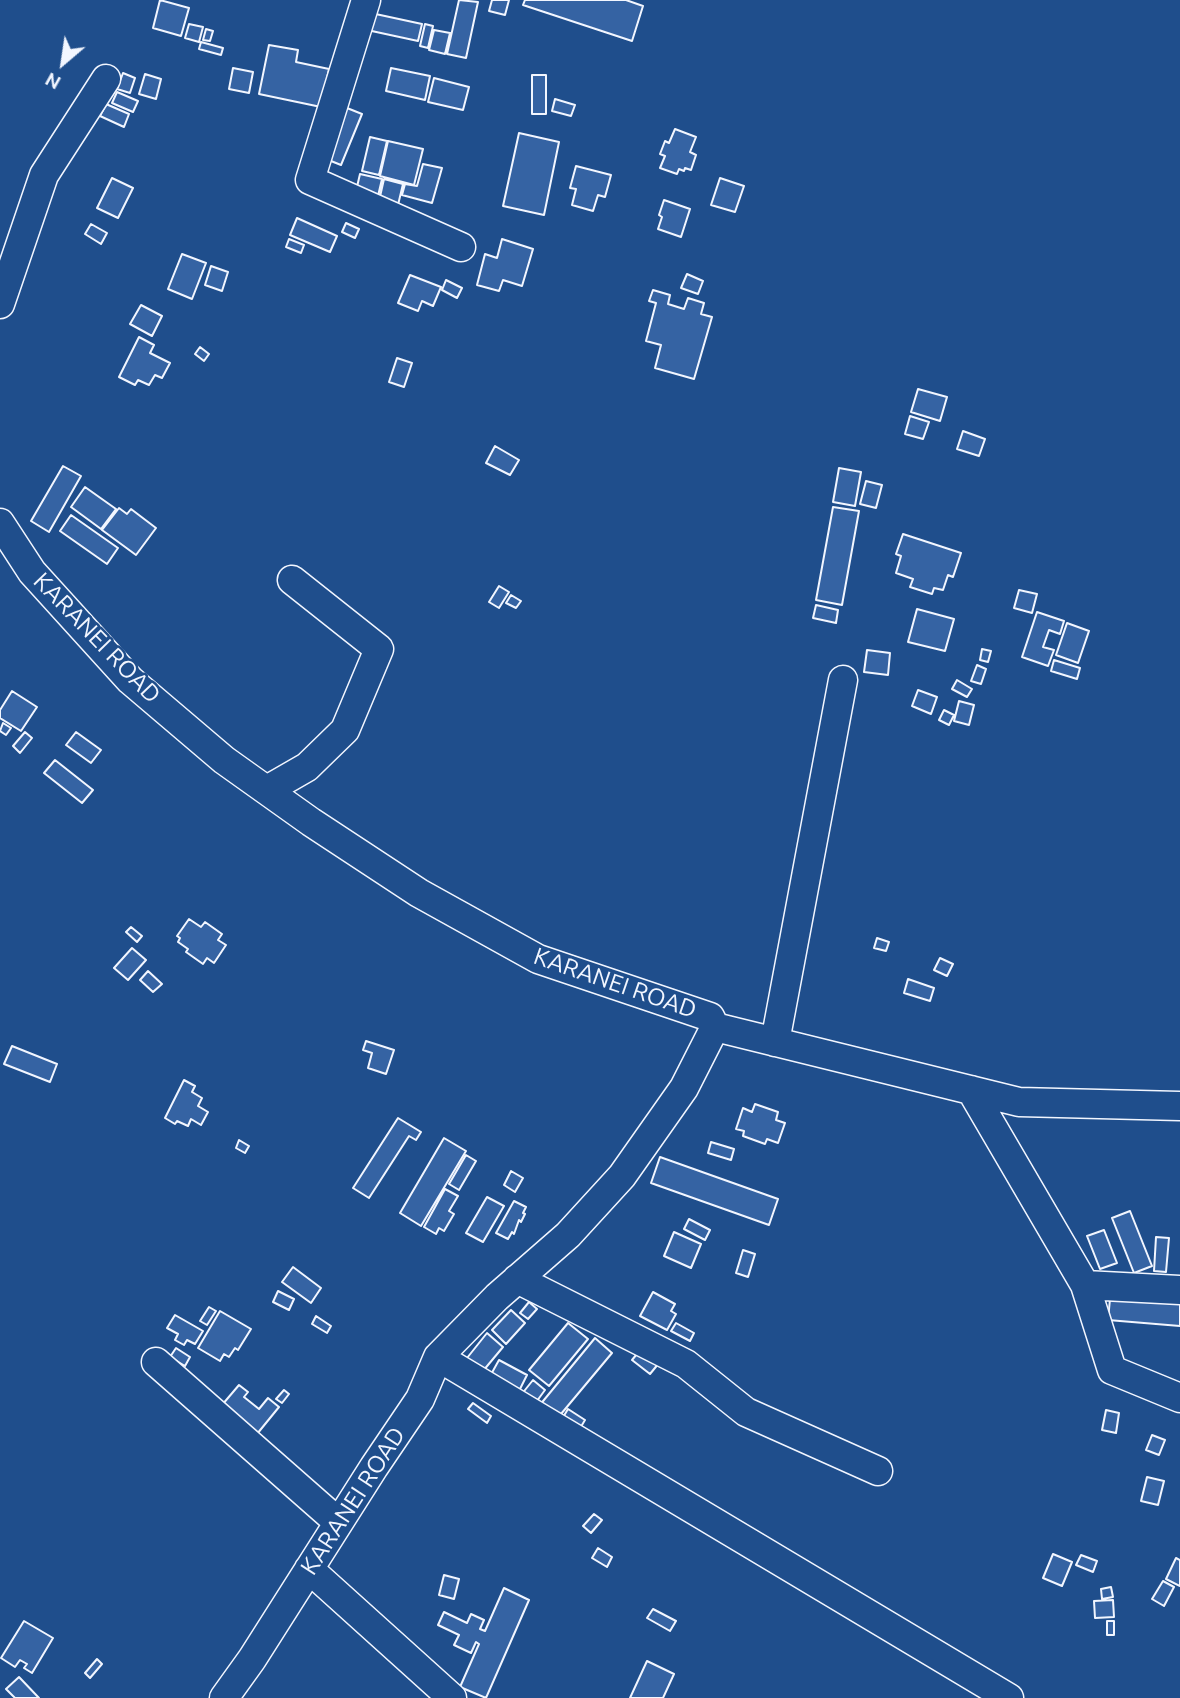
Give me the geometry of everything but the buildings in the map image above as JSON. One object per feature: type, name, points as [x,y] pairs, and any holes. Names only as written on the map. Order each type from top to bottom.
[{"type":"street","points":[[366,0],[310,180],[461,247]]},
{"type":"street","points":[[0,304],[44,175],[106,79]]},
{"type":"street","name":"KARANEI ROAD","points":[[0,523],[32,572],[130,680],[224,760],[419,893],[538,959],[710,1017],[715,1027],[684,1088],[622,1176],[568,1235],[517,1279],[438,1357],[419,1399],[253,1659],[225,1698]]},
{"type":"street","points":[[267,790],[307,766],[345,730],[379,649],[292,580]]},
{"type":"street","points":[[775,1042],[843,680]]},
{"type":"street","points":[[715,1027],[1019,1102],[1180,1106]]},
{"type":"street","points":[[971,1090],[1084,1285],[1112,1370],[1180,1398]]},
{"type":"street","points":[[517,1279],[686,1364],[746,1412],[878,1471]]},
{"type":"street","points":[[1084,1285],[1180,1290]]},
{"type":"street","points":[[438,1357],[1009,1698]]},
{"type":"street","points":[[156,1362],[338,1522]]},
{"type":"street","points":[[309,1570],[452,1698]]}]
